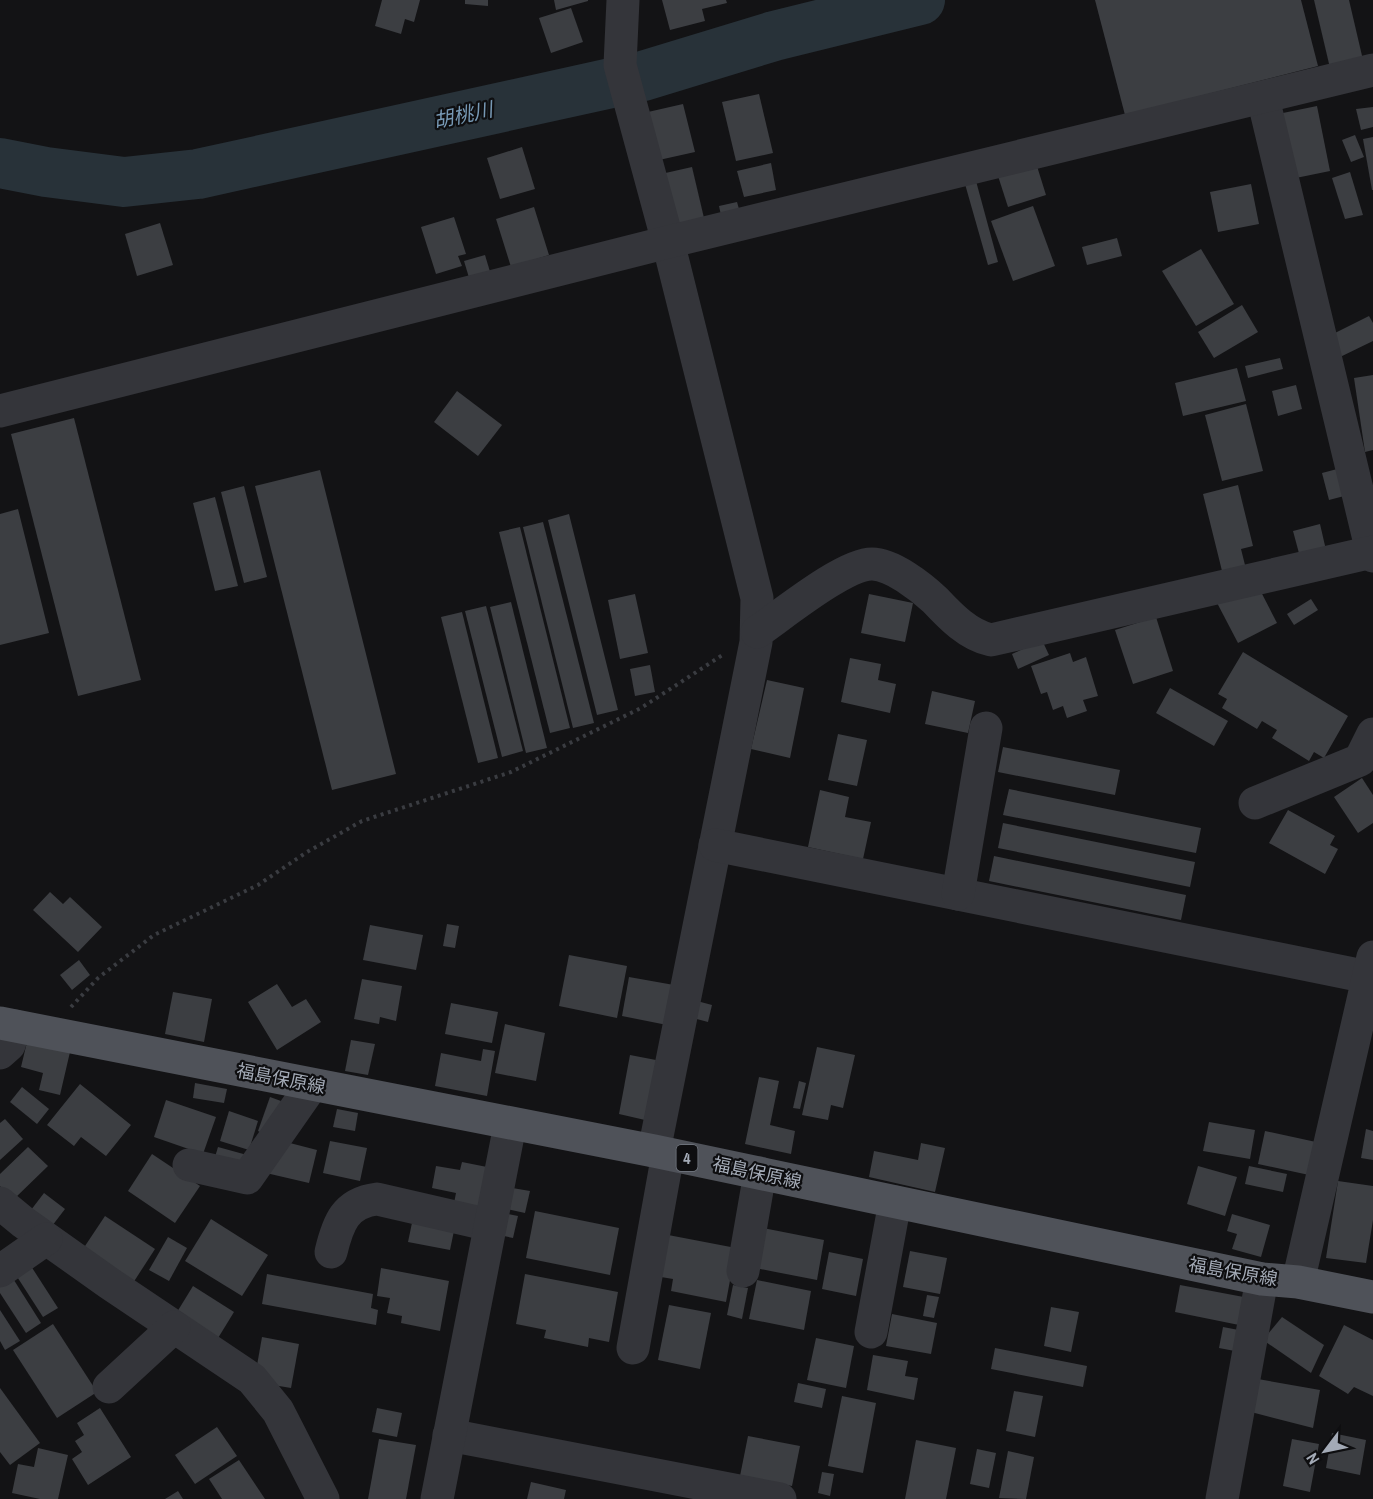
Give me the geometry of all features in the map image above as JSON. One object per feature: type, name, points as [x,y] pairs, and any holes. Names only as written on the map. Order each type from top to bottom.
[{"type":"main road","name":"福島保原線","points":[[5,1034],[57,1035],[760,1173],[1262,1279],[1298,1282],[1373,1297]]},
{"type":"street","points":[[623,0],[620,65],[668,242],[757,598],[757,632],[661,1153],[633,1348]]},
{"type":"street","points":[[0,411],[668,242],[1373,70]]},
{"type":"street","points":[[757,632],[839,576],[865,565],[875,564],[919,585],[963,626],[983,638],[991,639],[1372,554],[1263,98]]},
{"type":"street","points":[[958,894],[986,728]]},
{"type":"street","points":[[1255,803],[1360,760],[1373,734]]},
{"type":"street","points":[[716,845],[958,894],[1371,966],[1363,1047],[1298,1282]]},
{"type":"street","points":[[189,1165],[248,1178],[312,1086]]},
{"type":"street","points":[[437,1499],[510,1125]]},
{"type":"street","points":[[743,1271],[760,1173]]},
{"type":"street","points":[[331,1252],[343,1217],[361,1201],[377,1199],[490,1225]]},
{"type":"street","points":[[871,1332],[895,1202]]},
{"type":"street","points":[[0,1203],[46,1239],[261,1387],[278,1411],[323,1499]]},
{"type":"street","points":[[0,1271],[46,1239]]},
{"type":"street","points":[[1222,1499],[1262,1279]]},
{"type":"street","points":[[109,1388],[174,1327]]},
{"type":"street","points":[[449,1435],[780,1499]]},
{"type":"path","points":[[57,1035],[71,1008],[98,978],[154,935],[258,885],[307,852],[362,821],[511,772],[595,732],[641,708],[757,632]]},
{"type":"building","points":[[382,0],[420,0],[414,22],[405,19],[401,34],[375,26]]},
{"type":"building","points":[[465,0],[488,0],[488,6],[465,4]]},
{"type":"building","points":[[554,0],[588,0],[588,1],[556,10]]},
{"type":"building","points":[[662,0],[726,0],[727,3],[702,9],[705,21],[670,30]]},
{"type":"building","points":[[1095,0],[1301,0],[1318,66],[1125,115]]},
{"type":"building","points":[[1314,0],[1349,0],[1363,60],[1330,68]]},
{"type":"building","points":[[571,8],[583,42],[551,53],[539,18]]},
{"type":"building","points":[[759,94],[773,153],[736,161],[722,102]]},
{"type":"building","points":[[683,104],[695,152],[659,160],[648,112]]},
{"type":"building","points":[[1317,106],[1330,171],[1291,179],[1278,114]]},
{"type":"building","points":[[1373,107],[1373,127],[1361,130],[1356,109]]},
{"type":"building","points":[[1355,135],[1364,157],[1351,162],[1342,140]]},
{"type":"building","points":[[1373,137],[1373,190],[1372,190],[1363,139]]},
{"type":"building","points":[[522,147],[535,189],[500,199],[487,158]]},
{"type":"building","points":[[771,163],[776,190],[744,197],[737,171]]},
{"type":"building","points":[[1036,163],[1046,195],[1008,207],[998,176]]},
{"type":"building","points":[[692,167],[704,218],[673,225],[661,174]]},
{"type":"building","points":[[1350,172],[1363,215],[1345,219],[1332,178]]},
{"type":"building","points":[[976,181],[998,262],[988,265],[965,184]]},
{"type":"building","points":[[1251,184],[1259,224],[1218,232],[1210,192]]},
{"type":"building","points":[[737,202],[741,216],[722,220],[719,206]]},
{"type":"building","points":[[1033,206],[1055,266],[1013,281],[991,221]]},
{"type":"building","points":[[534,207],[549,255],[511,267],[496,219]]},
{"type":"building","points":[[454,217],[466,254],[458,256],[462,266],[436,274],[421,227]]},
{"type":"building","points":[[160,223],[173,265],[137,276],[125,234]]},
{"type":"building","points":[[1117,238],[1122,256],[1087,265],[1082,247]]},
{"type":"building","points":[[1201,249],[1234,304],[1196,326],[1162,271]]},
{"type":"building","points":[[485,255],[491,275],[470,281],[464,261]]},
{"type":"building","points":[[1242,305],[1258,332],[1214,358],[1198,332]]},
{"type":"building","points":[[1369,316],[1373,323],[1373,341],[1338,358],[1327,337]]},
{"type":"building","points":[[1280,358],[1283,369],[1248,378],[1245,366]]},
{"type":"building","points":[[1237,368],[1246,401],[1183,416],[1175,383]]},
{"type":"building","points":[[1373,375],[1373,450],[1365,452],[1354,378]]},
{"type":"building","points":[[1296,385],[1302,409],[1278,416],[1272,391]]},
{"type":"building","points":[[457,391],[502,425],[478,456],[434,422]]},
{"type":"building","points":[[1246,404],[1263,471],[1222,481],[1205,415]]},
{"type":"building","points":[[74,418],[141,680],[78,696],[11,434]]},
{"type":"building","points":[[1341,468],[1348,495],[1329,500],[1322,473]]},
{"type":"building","points":[[320,470],[396,774],[332,790],[255,486]]},
{"type":"building","points":[[1238,485],[1253,546],[1241,549],[1246,569],[1223,575],[1203,494]]},
{"type":"building","points":[[244,486],[267,577],[244,583],[221,492]]},
{"type":"building","points":[[215,497],[238,586],[215,591],[193,503]]},
{"type":"building","points":[[18,509],[49,633],[0,645],[0,514]]},
{"type":"building","points":[[569,514],[618,710],[597,715],[548,520]]},
{"type":"building","points":[[543,522],[594,723],[573,728],[523,527]]},
{"type":"building","points":[[1320,524],[1326,550],[1300,557],[1293,531]]},
{"type":"building","points":[[520,527],[570,728],[550,733],[499,532]]},
{"type":"building","points":[[1259,588],[1277,623],[1238,643],[1215,599]]},
{"type":"building","points":[[635,594],[648,653],[620,659],[608,600]]},
{"type":"building","points":[[869,594],[913,603],[905,642],[861,633]]},
{"type":"building","points":[[1311,599],[1318,610],[1294,625],[1287,614]]},
{"type":"building","points":[[511,602],[547,748],[526,753],[490,607]]},
{"type":"building","points":[[486,606],[523,751],[502,757],[465,611]]},
{"type":"building","points":[[462,612],[498,758],[478,763],[441,617]]},
{"type":"building","points":[[1156,617],[1173,671],[1133,684],[1115,630]]},
{"type":"building","points":[[1042,640],[1049,655],[1018,669],[1012,654]]},
{"type":"building","points":[[1243,652],[1348,716],[1324,758],[1314,752],[1309,761],[1272,738],[1277,730],[1262,721],[1257,729],[1222,708],[1227,699],[1218,694]]},
{"type":"building","points":[[1070,653],[1073,662],[1086,657],[1098,696],[1083,700],[1087,711],[1067,718],[1063,706],[1053,710],[1047,692],[1041,694],[1031,666]]},
{"type":"building","points":[[850,658],[881,664],[878,680],[896,684],[890,713],[841,702]]},
{"type":"building","points":[[650,665],[655,692],[635,696],[630,669]]},
{"type":"building","points":[[767,680],[804,688],[790,758],[751,749]]},
{"type":"building","points":[[1170,688],[1228,721],[1214,746],[1156,713]]},
{"type":"building","points":[[932,691],[975,701],[968,733],[925,724]]},
{"type":"building","points":[[838,734],[867,740],[857,786],[828,780]]},
{"type":"building","points":[[1003,747],[1120,770],[1115,795],[998,772]]},
{"type":"building","points":[[1362,778],[1373,795],[1373,823],[1358,833],[1334,797]]},
{"type":"building","points":[[1009,789],[1201,828],[1196,853],[1003,815]]},
{"type":"building","points":[[820,790],[849,797],[845,817],[871,822],[863,859],[808,847]]},
{"type":"building","points":[[1288,810],[1335,836],[1330,845],[1338,849],[1325,874],[1269,843]]},
{"type":"building","points":[[1003,823],[1195,862],[1190,887],[998,848]]},
{"type":"building","points":[[994,856],[1186,895],[1181,920],[989,881]]},
{"type":"building","points":[[50,892],[63,904],[70,897],[102,927],[78,952],[33,910]]},
{"type":"building","points":[[447,924],[459,926],[455,948],[443,946]]},
{"type":"building","points":[[370,925],[423,935],[416,970],[363,960]]},
{"type":"building","points":[[569,955],[627,966],[617,1018],[559,1006]]},
{"type":"building","points":[[79,960],[90,975],[72,990],[60,975]]},
{"type":"building","points":[[629,977],[674,985],[667,1025],[622,1016]]},
{"type":"building","points":[[362,979],[402,986],[396,1021],[380,1017],[379,1024],[354,1019]]},
{"type":"building","points":[[277,984],[292,1007],[306,999],[321,1022],[277,1050],[248,1002]]},
{"type":"building","points":[[173,992],[212,999],[204,1042],[165,1034]]},
{"type":"building","points":[[697,1001],[712,1005],[708,1022],[693,1018]]},
{"type":"building","points":[[451,1003],[498,1012],[492,1043],[445,1034]]},
{"type":"building","points":[[505,1024],[545,1033],[536,1081],[495,1073]]},
{"type":"building","points":[[351,1040],[375,1044],[368,1075],[345,1071]]},
{"type":"building","points":[[27,1042],[70,1052],[60,1095],[39,1090],[43,1073],[21,1067]]},
{"type":"building","points":[[817,1047],[855,1055],[843,1108],[831,1105],[828,1120],[802,1115]]},
{"type":"building","points":[[483,1049],[495,1051],[487,1096],[435,1086],[441,1053],[481,1061]]},
{"type":"building","points":[[630,1055],[656,1060],[645,1120],[619,1114]]},
{"type":"building","points":[[759,1077],[779,1081],[770,1125],[795,1131],[791,1154],[745,1144]]},
{"type":"building","points":[[799,1081],[806,1083],[800,1109],[793,1108]]},
{"type":"building","points":[[195,1083],[227,1089],[224,1103],[193,1098]]},
{"type":"building","points":[[80,1084],[131,1125],[106,1156],[81,1137],[74,1146],[47,1125]]},
{"type":"building","points":[[22,1087],[49,1109],[37,1124],[10,1102]]},
{"type":"building","points":[[270,1097],[281,1101],[268,1136],[258,1131]]},
{"type":"building","points":[[166,1100],[216,1117],[203,1154],[154,1137]]},
{"type":"building","points":[[337,1109],[358,1113],[355,1131],[333,1127]]},
{"type":"building","points":[[229,1111],[258,1121],[249,1150],[220,1141]]},
{"type":"building","points":[[5,1119],[23,1139],[0,1160],[0,1123]]},
{"type":"building","points":[[1209,1122],[1255,1130],[1250,1159],[1203,1151]]},
{"type":"building","points":[[1366,1129],[1373,1131],[1373,1160],[1361,1158]]},
{"type":"building","points":[[1265,1131],[1316,1142],[1309,1175],[1258,1164]]},
{"type":"building","points":[[330,1141],[367,1148],[360,1181],[323,1173]]},
{"type":"building","points":[[286,1142],[317,1150],[309,1183],[266,1173]]},
{"type":"building","points":[[921,1143],[945,1148],[935,1192],[869,1177],[874,1151],[918,1160]]},
{"type":"building","points":[[28,1147],[48,1166],[13,1200],[0,1186],[0,1174]]},
{"type":"building","points":[[218,1147],[247,1155],[244,1166],[215,1157]]},
{"type":"building","points":[[152,1154],[200,1186],[175,1223],[128,1191]]},
{"type":"building","points":[[462,1162],[487,1167],[479,1213],[453,1208],[456,1193],[432,1188],[436,1166],[460,1170]]},
{"type":"building","points":[[1198,1166],[1237,1177],[1225,1216],[1187,1204]]},
{"type":"building","points":[[1249,1166],[1287,1174],[1283,1192],[1245,1184]]},
{"type":"building","points":[[1338,1181],[1373,1186],[1373,1220],[1366,1263],[1326,1258]]},
{"type":"building","points":[[506,1187],[530,1191],[525,1213],[502,1208]]},
{"type":"building","points":[[44,1193],[65,1209],[52,1226],[31,1210]]},
{"type":"building","points":[[535,1211],[619,1228],[610,1275],[526,1258]]},
{"type":"building","points":[[498,1212],[518,1216],[513,1238],[494,1234]]},
{"type":"building","points":[[1232,1214],[1270,1225],[1261,1257],[1232,1249],[1237,1234],[1227,1231]]},
{"type":"building","points":[[105,1216],[155,1249],[133,1283],[83,1249]]},
{"type":"building","points":[[413,1218],[455,1226],[450,1250],[408,1242]]},
{"type":"building","points":[[211,1219],[268,1255],[242,1296],[185,1261]]},
{"type":"building","points":[[763,1228],[824,1240],[817,1280],[755,1268]]},
{"type":"building","points":[[663,1234],[736,1248],[726,1302],[671,1291],[673,1279],[655,1276]]},
{"type":"building","points":[[168,1237],[187,1248],[169,1281],[149,1270]]},
{"type":"building","points":[[910,1251],[947,1258],[940,1294],[903,1287]]},
{"type":"building","points":[[829,1252],[863,1259],[856,1296],[822,1289]]},
{"type":"building","points":[[29,1263],[58,1308],[43,1317],[14,1272]]},
{"type":"building","points":[[381,1268],[449,1281],[440,1331],[401,1323],[402,1316],[387,1313],[390,1298],[377,1296]]},
{"type":"building","points":[[267,1274],[373,1294],[371,1308],[378,1310],[376,1325],[262,1304]]},
{"type":"building","points":[[525,1274],[618,1292],[609,1342],[589,1338],[588,1347],[544,1338],[546,1330],[516,1324]]},
{"type":"building","points":[[12,1277],[41,1323],[26,1333],[0,1293],[0,1285]]},
{"type":"building","points":[[757,1280],[811,1291],[804,1330],[749,1319]]},
{"type":"building","points":[[733,1285],[748,1288],[742,1319],[727,1315]]},
{"type":"building","points":[[1180,1285],[1249,1298],[1244,1326],[1175,1312]]},
{"type":"building","points":[[193,1286],[234,1312],[215,1343],[174,1317]]},
{"type":"building","points":[[927,1295],[939,1297],[934,1318],[923,1316]]},
{"type":"building","points":[[669,1305],[711,1313],[700,1369],[658,1360]]},
{"type":"building","points":[[1051,1307],[1079,1312],[1071,1352],[1044,1346]]},
{"type":"building","points":[[0,1310],[20,1341],[5,1350],[0,1341]]},
{"type":"building","points":[[892,1314],[937,1323],[931,1354],[886,1346]]},
{"type":"building","points":[[1282,1317],[1324,1345],[1311,1373],[1263,1340]]},
{"type":"building","points":[[53,1324],[97,1392],[57,1418],[13,1350]]},
{"type":"building","points":[[1344,1325],[1373,1340],[1373,1396],[1354,1387],[1348,1394],[1319,1376]]},
{"type":"building","points":[[1223,1327],[1244,1331],[1240,1352],[1219,1348]]},
{"type":"building","points":[[262,1337],[299,1344],[291,1388],[267,1384],[256,1371]]},
{"type":"building","points":[[816,1338],[854,1346],[846,1388],[807,1380]]},
{"type":"building","points":[[995,1348],[1087,1366],[1083,1387],[991,1369]]},
{"type":"building","points":[[873,1355],[908,1361],[905,1376],[918,1378],[914,1400],[867,1390]]},
{"type":"building","points":[[1258,1379],[1320,1390],[1313,1428],[1251,1412]]},
{"type":"building","points":[[798,1383],[826,1389],[822,1408],[794,1402]]},
{"type":"building","points":[[0,1388],[40,1443],[10,1465],[0,1452]]},
{"type":"building","points":[[1014,1391],[1043,1396],[1035,1437],[1006,1431]]},
{"type":"building","points":[[842,1396],[876,1403],[863,1473],[828,1466]]},
{"type":"building","points":[[100,1408],[131,1457],[88,1485],[72,1459],[82,1452],[75,1441],[84,1435],[77,1423]]},
{"type":"building","points":[[377,1408],[402,1413],[397,1437],[372,1432]]},
{"type":"building","points":[[217,1427],[237,1456],[195,1484],[175,1455]]},
{"type":"building","points":[[1332,1433],[1366,1440],[1360,1475],[1326,1468]]},
{"type":"building","points":[[748,1436],[800,1446],[792,1486],[740,1476]]},
{"type":"building","points":[[379,1439],[416,1445],[406,1499],[368,1499]]},
{"type":"building","points":[[1292,1439],[1319,1444],[1310,1492],[1283,1486]]},
{"type":"building","points":[[916,1440],[956,1448],[946,1499],[905,1499]]},
{"type":"building","points":[[38,1448],[68,1455],[58,1499],[40,1499],[12,1493],[18,1464],[34,1467]]},
{"type":"building","points":[[977,1449],[996,1453],[989,1488],[970,1484]]},
{"type":"building","points":[[1008,1451],[1034,1457],[1026,1499],[999,1498]]},
{"type":"building","points":[[239,1460],[265,1499],[222,1499],[209,1479]]},
{"type":"building","points":[[822,1472],[834,1474],[830,1496],[818,1493]]},
{"type":"building","points":[[531,1482],[566,1490],[564,1499],[527,1499]]},
{"type":"building","points":[[178,1491],[183,1499],[165,1499]]},
{"type":"waterway","name":"胡桃川","points":[[0,163],[46,172],[124,182],[198,174],[643,76],[774,36],[920,0]]}]
